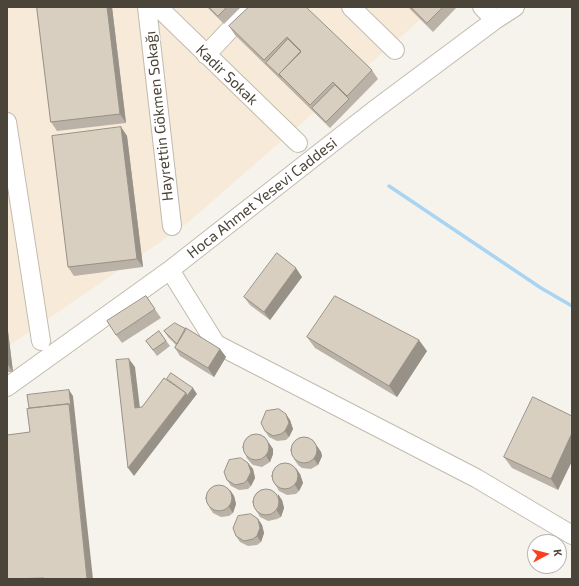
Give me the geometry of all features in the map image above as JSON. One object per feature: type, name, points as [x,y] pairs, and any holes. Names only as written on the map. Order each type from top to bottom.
[{"type":"street","name":"Hayrettin Gökmen Sokağı","points":[[147,7],[172,226]]},
{"type":"street","name":"Kadir Sokak","points":[[158,7],[298,143]]},
{"type":"street","points":[[206,55],[251,7]]},
{"type":"street","points":[[351,7],[395,50]]},
{"type":"street","points":[[482,7],[495,20]]},
{"type":"street","name":"Hoca Ahmet Yesevi Caddesi","points":[[7,387],[170,270],[373,111],[495,20],[515,7]]},
{"type":"street","points":[[7,122],[41,342]]},
{"type":"street","points":[[170,270],[216,344],[476,478],[572,535]]},
{"type":"shaded area","points":[[7,7],[435,7],[185,225],[7,347]]},
{"type":"building","points":[[37,7],[107,7],[120,114],[51,122]]},
{"type":"building","points":[[209,7],[227,7],[218,16]]},
{"type":"building","points":[[249,7],[306,7],[372,70],[347,96],[333,82],[310,105],[279,74],[301,51],[287,37],[264,60],[229,26]]},
{"type":"building","points":[[411,7],[443,7],[427,23]]},
{"type":"building","points":[[288,39],[301,52],[279,74],[281,77],[266,63]]},
{"type":"building","points":[[335,85],[349,99],[326,122],[312,108]]},
{"type":"building","points":[[121,127],[137,259],[68,267],[52,136]]},
{"type":"building","points":[[277,253],[296,268],[264,312],[244,297]]},
{"type":"building","points":[[146,296],[155,309],[116,335],[107,321]]},
{"type":"building","points":[[335,296],[419,340],[389,386],[307,337]]},
{"type":"building","points":[[175,323],[186,329],[177,344],[164,331]]},
{"type":"building","points":[[186,328],[220,349],[208,368],[175,348]]},
{"type":"building","points":[[159,331],[166,341],[153,350],[146,341]]},
{"type":"building","points":[[129,359],[135,408],[142,407],[164,378],[186,393],[128,468],[116,360]]},
{"type":"building","points":[[171,373],[193,388],[187,396],[186,393],[167,379]]},
{"type":"building","points":[[69,390],[71,407],[69,404],[29,408],[27,395]]},
{"type":"building","points":[[533,397],[572,416],[572,433],[551,479],[504,457]]},
{"type":"building","points":[[69,404],[87,579],[7,579],[7,435],[30,432],[27,409]]},
{"type":"building","points":[[279,409],[286,414],[289,423],[285,431],[281,434],[273,436],[265,431],[261,423],[266,411]]},
{"type":"building","points":[[256,434],[265,438],[269,447],[265,456],[256,460],[247,456],[243,447],[247,438]]},
{"type":"building","points":[[304,437],[313,441],[317,450],[313,459],[304,463],[295,459],[291,450],[295,441]]},
{"type":"building","points":[[241,458],[248,463],[251,472],[244,483],[235,485],[227,480],[224,472],[229,460]]},
{"type":"building","points":[[285,463],[294,467],[298,476],[294,485],[285,489],[276,485],[272,476],[276,467]]},
{"type":"building","points":[[219,485],[228,489],[232,498],[228,507],[219,511],[210,507],[206,498],[210,489]]},
{"type":"building","points":[[266,489],[275,493],[279,502],[275,511],[266,515],[257,511],[253,502],[257,493]]},
{"type":"building","points":[[251,514],[258,519],[260,528],[257,536],[253,539],[244,541],[236,536],[233,528],[238,516]]},
{"type":"waterway","points":[[389,186],[541,288],[572,306]]}]
